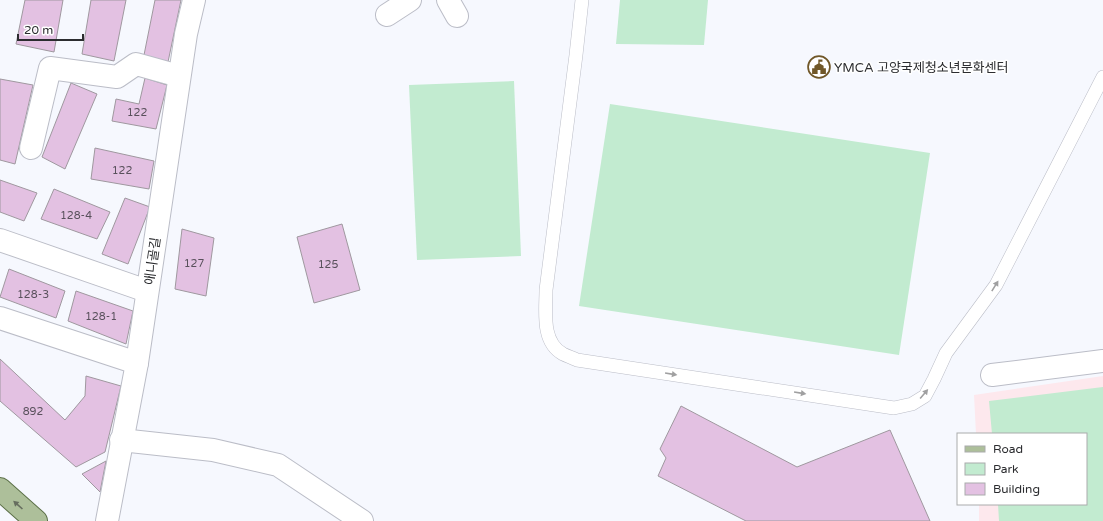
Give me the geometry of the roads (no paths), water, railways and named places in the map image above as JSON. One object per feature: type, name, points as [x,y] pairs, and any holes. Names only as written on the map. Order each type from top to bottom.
[{"type":"main road","points":[[0,489],[36,521]]},
{"type":"street","name":"애니골길","points":[[107,521],[121,440],[137,363],[179,76],[186,34],[194,0]]},
{"type":"street","points":[[387,15],[410,0]]},
{"type":"street","points":[[31,148],[50,68],[117,77],[136,64],[179,76]]},
{"type":"street","points":[[0,240],[147,291]]},
{"type":"street","points":[[0,318],[137,363]]},
{"type":"street","points":[[992,375],[1103,361]]},
{"type":"street","points":[[121,440],[212,450],[278,465],[362,521]]},
{"type":"lane","points":[[582,0],[546,290],[546,321],[551,343],[562,354],[577,360],[894,408],[912,404],[924,396],[934,379],[946,352],[996,285],[1103,77]]},
{"type":"place","name":"YMCA 고양국제청소년문화센터","points":[[819,67]]}]
